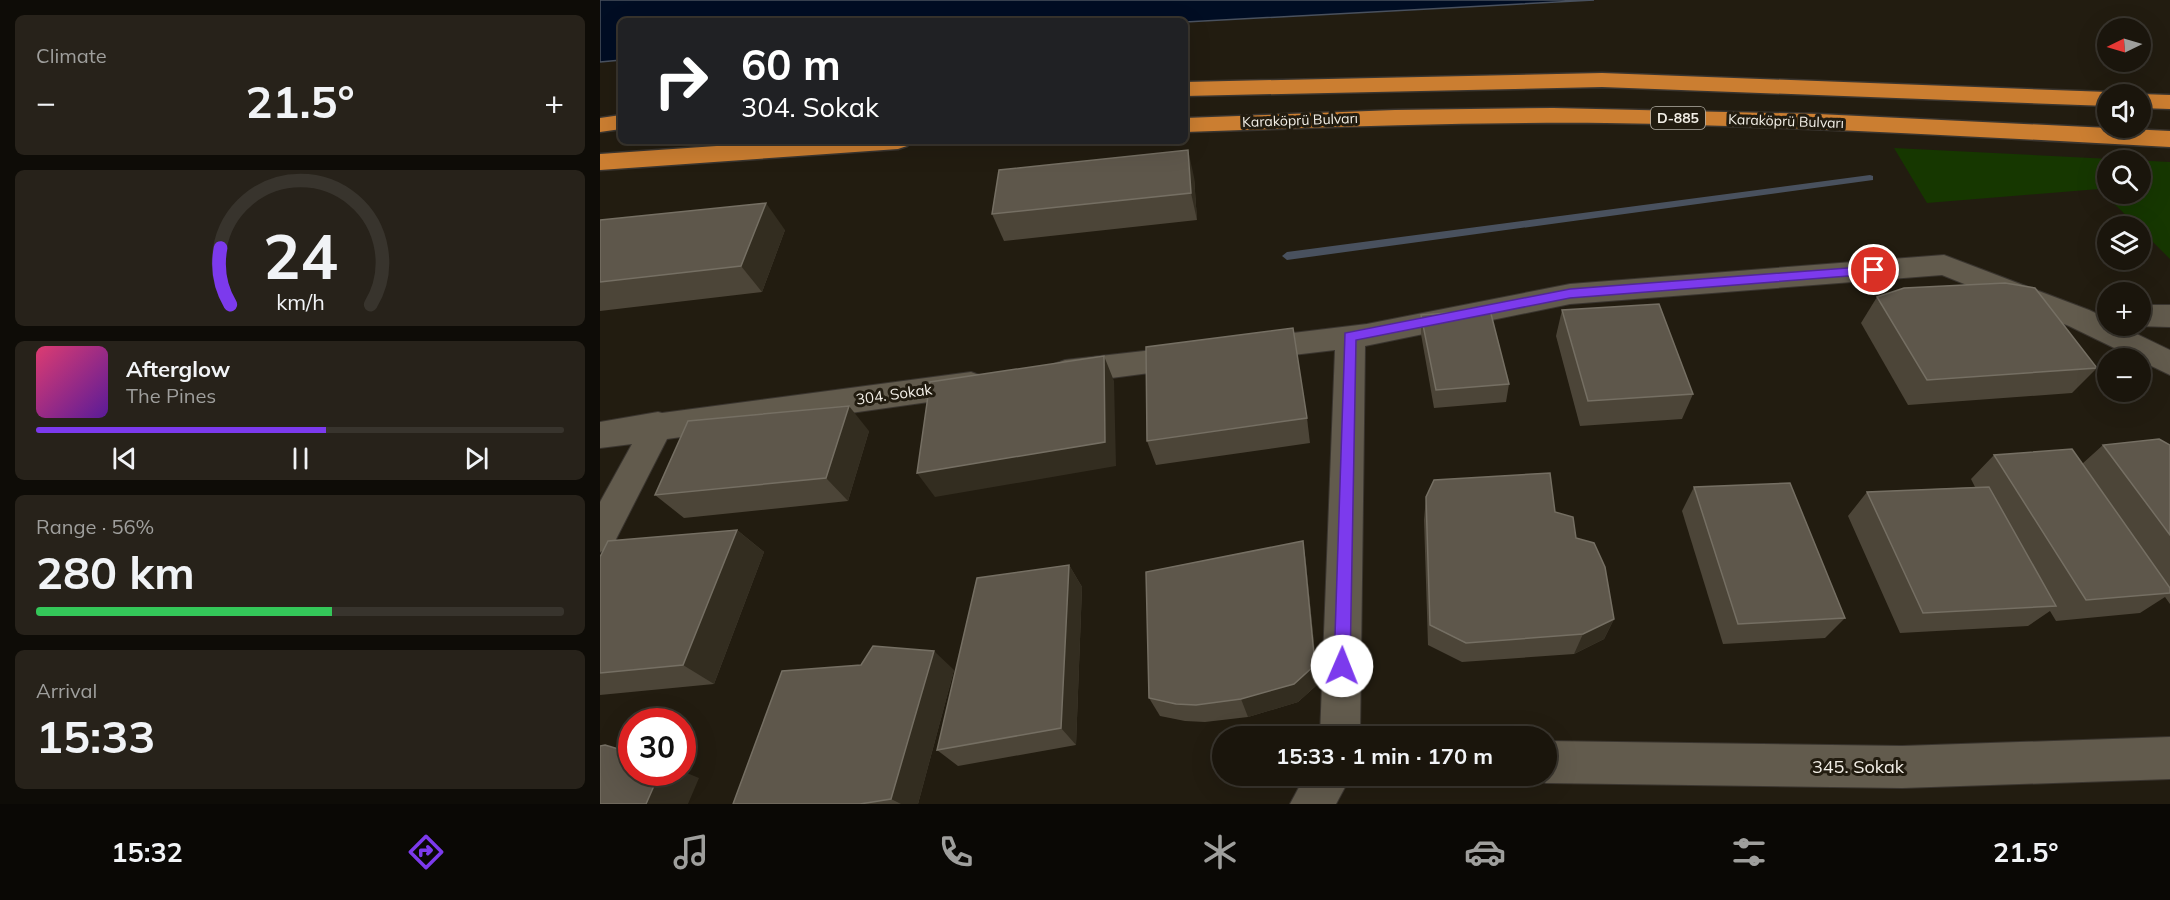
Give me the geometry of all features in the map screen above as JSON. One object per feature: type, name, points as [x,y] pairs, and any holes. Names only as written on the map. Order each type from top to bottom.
[{"type":"highway","points":[[1188,89],[1602,80],[2097,99]]},
{"type":"highway","points":[[2151,101],[2170,102]]},
{"type":"highway","name":"Karaköprü Bulvarı","points":[[1188,124],[1384,116],[1607,116],[1823,122],[2170,139]]},
{"type":"highway","points":[[600,125],[618,122]]},
{"type":"highway","points":[[600,162],[855,144]]},
{"type":"street","points":[[1042,375],[1350,337],[1570,294],[1944,265],[2093,318],[2170,363]]},
{"type":"street","points":[[2151,316],[2170,316]]},
{"type":"street","points":[[1340,726],[1350,337]]},
{"type":"street","name":"304. Sokak","points":[[600,435],[658,425],[996,380]]},
{"type":"street","points":[[600,536],[658,425]]},
{"type":"street","name":"345. Sokak","points":[[1557,762],[1902,767],[2170,758]]},
{"type":"street","points":[[1311,804],[1323,786]]},
{"type":"green space","points":[[1894,148],[2097,158],[2097,189],[1927,203]]},
{"type":"green space","points":[[2151,161],[2170,162],[2170,259],[2151,240],[2151,216],[2127,216],[2114,204],[2151,204]]},
{"type":"water","points":[[600,0],[1594,0],[1188,22],[1188,18],[618,18],[618,60],[600,62]]},
{"type":"building","points":[[1188,150],[1191,193],[992,214],[999,170]]},
{"type":"building","points":[[766,203],[741,266],[600,282],[600,220]]},
{"type":"building","points":[[2005,283],[2035,288],[2097,368],[1927,380],[1877,297],[1904,288]]},
{"type":"building","points":[[1659,304],[1693,394],[1588,401],[1562,310]]},
{"type":"building","points":[[1490,310],[1509,384],[1436,390],[1421,315]]},
{"type":"building","points":[[1293,328],[1307,418],[1147,441],[1146,347]]},
{"type":"building","points":[[1104,356],[1105,442],[917,473],[930,382]]},
{"type":"building","points":[[849,406],[826,478],[655,495],[688,421]]},
{"type":"building","points":[[2159,439],[2170,445],[2170,535],[2103,445]]},
{"type":"building","points":[[2072,449],[2170,588],[2170,593],[2086,600],[1994,455]]},
{"type":"building","points":[[1550,473],[1555,512],[1573,517],[1576,538],[1594,543],[1605,567],[1614,619],[1583,634],[1466,643],[1430,625],[1426,497],[1434,480]]},
{"type":"building","points":[[1790,483],[1845,618],[1738,624],[1694,487]]},
{"type":"building","points":[[1989,487],[2056,606],[1923,613],[1867,492]]},
{"type":"building","points":[[737,530],[683,665],[600,673],[600,557],[608,541]]},
{"type":"building","points":[[1303,541],[1315,665],[1294,684],[1241,699],[1196,705],[1176,704],[1149,698],[1146,572]]},
{"type":"building","points":[[1069,565],[1061,728],[937,750],[977,578]]},
{"type":"building","points":[[873,646],[934,651],[891,799],[860,804],[733,804],[782,671],[861,665]]},
{"type":"building","points":[[600,746],[618,749],[618,786],[654,786],[646,804],[600,804]]},
{"type":"waterway","points":[[1287,256],[1870,178]]},
{"type":"route","points":[[1342,666],[1350,337],[1570,294],[1874,270]]}]
